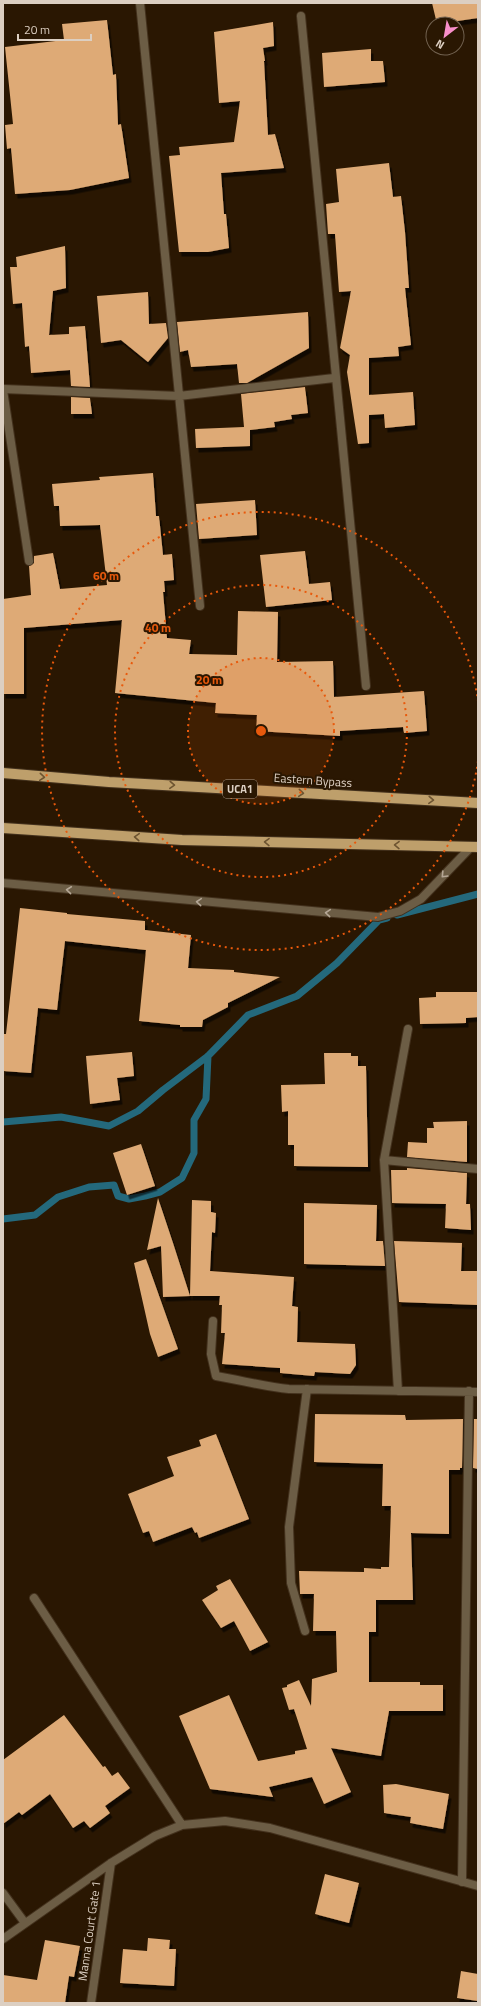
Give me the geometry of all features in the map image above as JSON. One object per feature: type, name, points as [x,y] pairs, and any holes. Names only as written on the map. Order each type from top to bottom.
[{"type":"main road","name":"Eastern Bypass","points":[[3,773],[109,782],[478,803]]},
{"type":"main road","points":[[3,828],[182,840],[475,847]]},
{"type":"street","points":[[140,3],[200,606]]},
{"type":"street","points":[[301,16],[334,378],[366,686]]},
{"type":"street","points":[[29,561],[3,390],[179,396],[334,378]]},
{"type":"street","points":[[3,883],[378,916],[400,911],[421,899],[475,847]]},
{"type":"street","points":[[398,1391],[384,1160],[408,1029]]},
{"type":"street","points":[[384,1160],[478,1169]]},
{"type":"street","points":[[213,1321],[211,1354],[216,1376],[270,1387],[478,1392]]},
{"type":"street","points":[[305,1631],[291,1584],[289,1527],[306,1389]]},
{"type":"street","points":[[462,1882],[469,1392]]},
{"type":"street","points":[[34,1598],[182,1824]]},
{"type":"street","points":[[3,1939],[111,1863],[155,1836],[182,1824],[225,1821],[270,1828],[478,1886]]},
{"type":"street","name":"Manna Court Gate 1","points":[[91,2003],[111,1863]]},
{"type":"street","points":[[3,1893],[26,1923]]},
{"type":"building","points":[[432,3],[478,3],[478,18],[465,20],[465,16],[435,16]]},
{"type":"building","points":[[107,20],[113,75],[116,74],[118,125],[121,124],[129,178],[70,190],[15,194],[11,148],[7,149],[5,125],[13,124],[5,47],[64,40],[62,24]]},
{"type":"building","points":[[273,22],[274,46],[263,48],[265,61],[268,135],[275,134],[284,168],[221,173],[224,214],[226,214],[229,248],[208,252],[179,252],[169,156],[180,155],[179,147],[234,142],[240,101],[219,103],[214,32]]},
{"type":"building","points":[[371,49],[371,61],[383,61],[385,82],[324,87],[322,53]]},
{"type":"building","points":[[389,163],[393,197],[401,196],[409,288],[405,288],[411,345],[398,347],[399,356],[369,358],[369,395],[413,392],[415,425],[385,428],[384,414],[369,415],[369,443],[358,444],[347,372],[350,355],[340,348],[351,291],[339,292],[335,234],[328,234],[326,204],[339,202],[336,169]]},
{"type":"building","points":[[65,246],[66,288],[53,291],[49,335],[69,334],[69,327],[85,326],[90,387],[71,386],[70,370],[31,373],[29,346],[25,347],[22,303],[13,304],[10,267],[17,267],[16,257]]},
{"type":"building","points":[[148,292],[149,324],[166,323],[168,338],[148,362],[121,340],[101,343],[97,296]]},
{"type":"building","points":[[308,312],[309,348],[247,383],[239,383],[237,364],[191,367],[188,350],[180,352],[177,322]]},
{"type":"building","points":[[305,387],[308,413],[291,415],[292,419],[274,422],[275,427],[250,430],[250,446],[196,448],[195,429],[244,427],[241,394]]},
{"type":"building","points":[[71,397],[90,398],[92,414],[71,414]]},
{"type":"building","points":[[153,473],[156,516],[159,516],[163,555],[172,554],[174,580],[164,581],[165,592],[163,592],[167,638],[191,640],[189,654],[237,655],[238,611],[278,612],[277,662],[333,661],[334,697],[424,691],[427,731],[404,733],[403,727],[340,731],[340,736],[256,731],[257,715],[215,713],[216,703],[115,693],[122,620],[24,628],[24,694],[3,694],[3,599],[31,595],[29,566],[34,563],[34,556],[53,553],[60,589],[107,585],[100,525],[60,526],[59,506],[54,506],[52,484],[100,480],[99,477]]},
{"type":"building","points":[[255,500],[257,535],[199,539],[196,504]]},
{"type":"building","points":[[305,551],[309,584],[330,582],[332,600],[266,607],[260,555]]},
{"type":"building","points":[[20,908],[145,921],[145,930],[191,935],[188,968],[234,970],[234,972],[280,977],[228,1003],[228,1007],[203,1020],[202,1027],[180,1027],[180,1025],[139,1021],[146,950],[65,941],[57,1010],[38,1008],[31,1073],[3,1071],[3,1034],[6,1034]]},
{"type":"building","points":[[436,992],[478,992],[478,1017],[466,1018],[466,1023],[420,1024],[419,998],[436,997]]},
{"type":"building","points":[[132,1052],[134,1076],[117,1078],[120,1100],[90,1104],[86,1056]]},
{"type":"building","points":[[324,1053],[351,1053],[351,1056],[358,1056],[358,1066],[366,1066],[368,1167],[294,1166],[294,1145],[288,1145],[288,1111],[282,1112],[281,1085],[325,1084]]},
{"type":"building","points":[[467,1121],[467,1162],[407,1157],[408,1142],[427,1143],[427,1128],[434,1128],[433,1122]]},
{"type":"building","points":[[141,1144],[155,1186],[127,1195],[113,1153]]},
{"type":"building","points":[[407,1168],[467,1173],[466,1204],[470,1204],[471,1230],[445,1228],[446,1204],[392,1203],[391,1170],[407,1170]]},
{"type":"building","points":[[158,1198],[190,1296],[163,1297],[161,1246],[147,1250]]},
{"type":"building","points":[[192,1200],[211,1201],[211,1212],[216,1213],[215,1233],[212,1232],[210,1271],[294,1277],[292,1306],[298,1307],[297,1342],[355,1344],[356,1365],[350,1374],[315,1372],[314,1376],[280,1373],[280,1368],[222,1364],[225,1333],[221,1333],[222,1305],[219,1305],[220,1296],[190,1296]]},
{"type":"building","points":[[304,1203],[377,1205],[376,1241],[383,1241],[385,1266],[304,1264]]},
{"type":"building","points":[[394,1241],[462,1243],[461,1271],[478,1271],[478,1305],[399,1302]]},
{"type":"building","points":[[146,1259],[178,1349],[158,1357],[150,1334],[134,1263]]},
{"type":"building","points":[[315,1414],[405,1415],[406,1420],[463,1419],[462,1468],[460,1468],[460,1470],[449,1470],[449,1534],[411,1533],[413,1600],[376,1600],[376,1632],[369,1632],[369,1682],[420,1682],[420,1685],[443,1685],[443,1711],[389,1711],[381,1756],[331,1748],[351,1792],[324,1804],[312,1777],[269,1787],[273,1797],[210,1789],[179,1716],[229,1695],[258,1761],[295,1754],[295,1751],[307,1749],[294,1709],[289,1710],[282,1688],[287,1687],[287,1685],[299,1680],[311,1706],[312,1679],[337,1672],[336,1631],[313,1631],[314,1594],[300,1594],[299,1571],[364,1572],[364,1568],[381,1569],[381,1567],[389,1567],[391,1506],[382,1506],[383,1464],[314,1462]]},
{"type":"building","points":[[474,1419],[478,1419],[478,1469],[473,1468]]},
{"type":"building","points":[[216,1434],[249,1519],[199,1538],[197,1532],[195,1533],[192,1527],[153,1542],[149,1531],[143,1533],[128,1494],[174,1476],[167,1457],[201,1446],[199,1440]]},
{"type":"building","points":[[230,1579],[268,1642],[250,1651],[234,1621],[221,1628],[202,1600],[218,1590],[216,1586]]},
{"type":"building","points":[[64,1715],[103,1767],[105,1766],[112,1776],[118,1772],[130,1788],[105,1806],[110,1813],[90,1828],[84,1821],[73,1828],[50,1794],[22,1815],[19,1812],[3,1824],[3,1760]]},
{"type":"building","points":[[396,1784],[449,1794],[443,1829],[410,1823],[411,1817],[384,1813],[383,1785]]},
{"type":"building","points":[[325,1874],[359,1883],[349,1923],[315,1914]]},
{"type":"building","points":[[148,1938],[170,1940],[169,1949],[176,1949],[174,1986],[120,1983],[123,1949],[147,1951]]},
{"type":"building","points":[[45,1940],[80,1946],[74,1977],[69,1976],[65,2003],[3,2003],[3,1975],[37,1980]]},
{"type":"building","points":[[461,1971],[478,1974],[478,2001],[457,1998]]},
{"type":"waterway","points":[[397,915],[478,894]]},
{"type":"waterway","points":[[3,1122],[61,1117],[109,1126],[138,1111],[208,1056],[248,1015],[297,996],[337,963],[379,920],[387,918]]},
{"type":"waterway","points":[[3,1219],[35,1215],[58,1197],[89,1187],[114,1185],[118,1196],[129,1199],[160,1192],[182,1178],[194,1153],[194,1120],[206,1099],[208,1056]]}]
